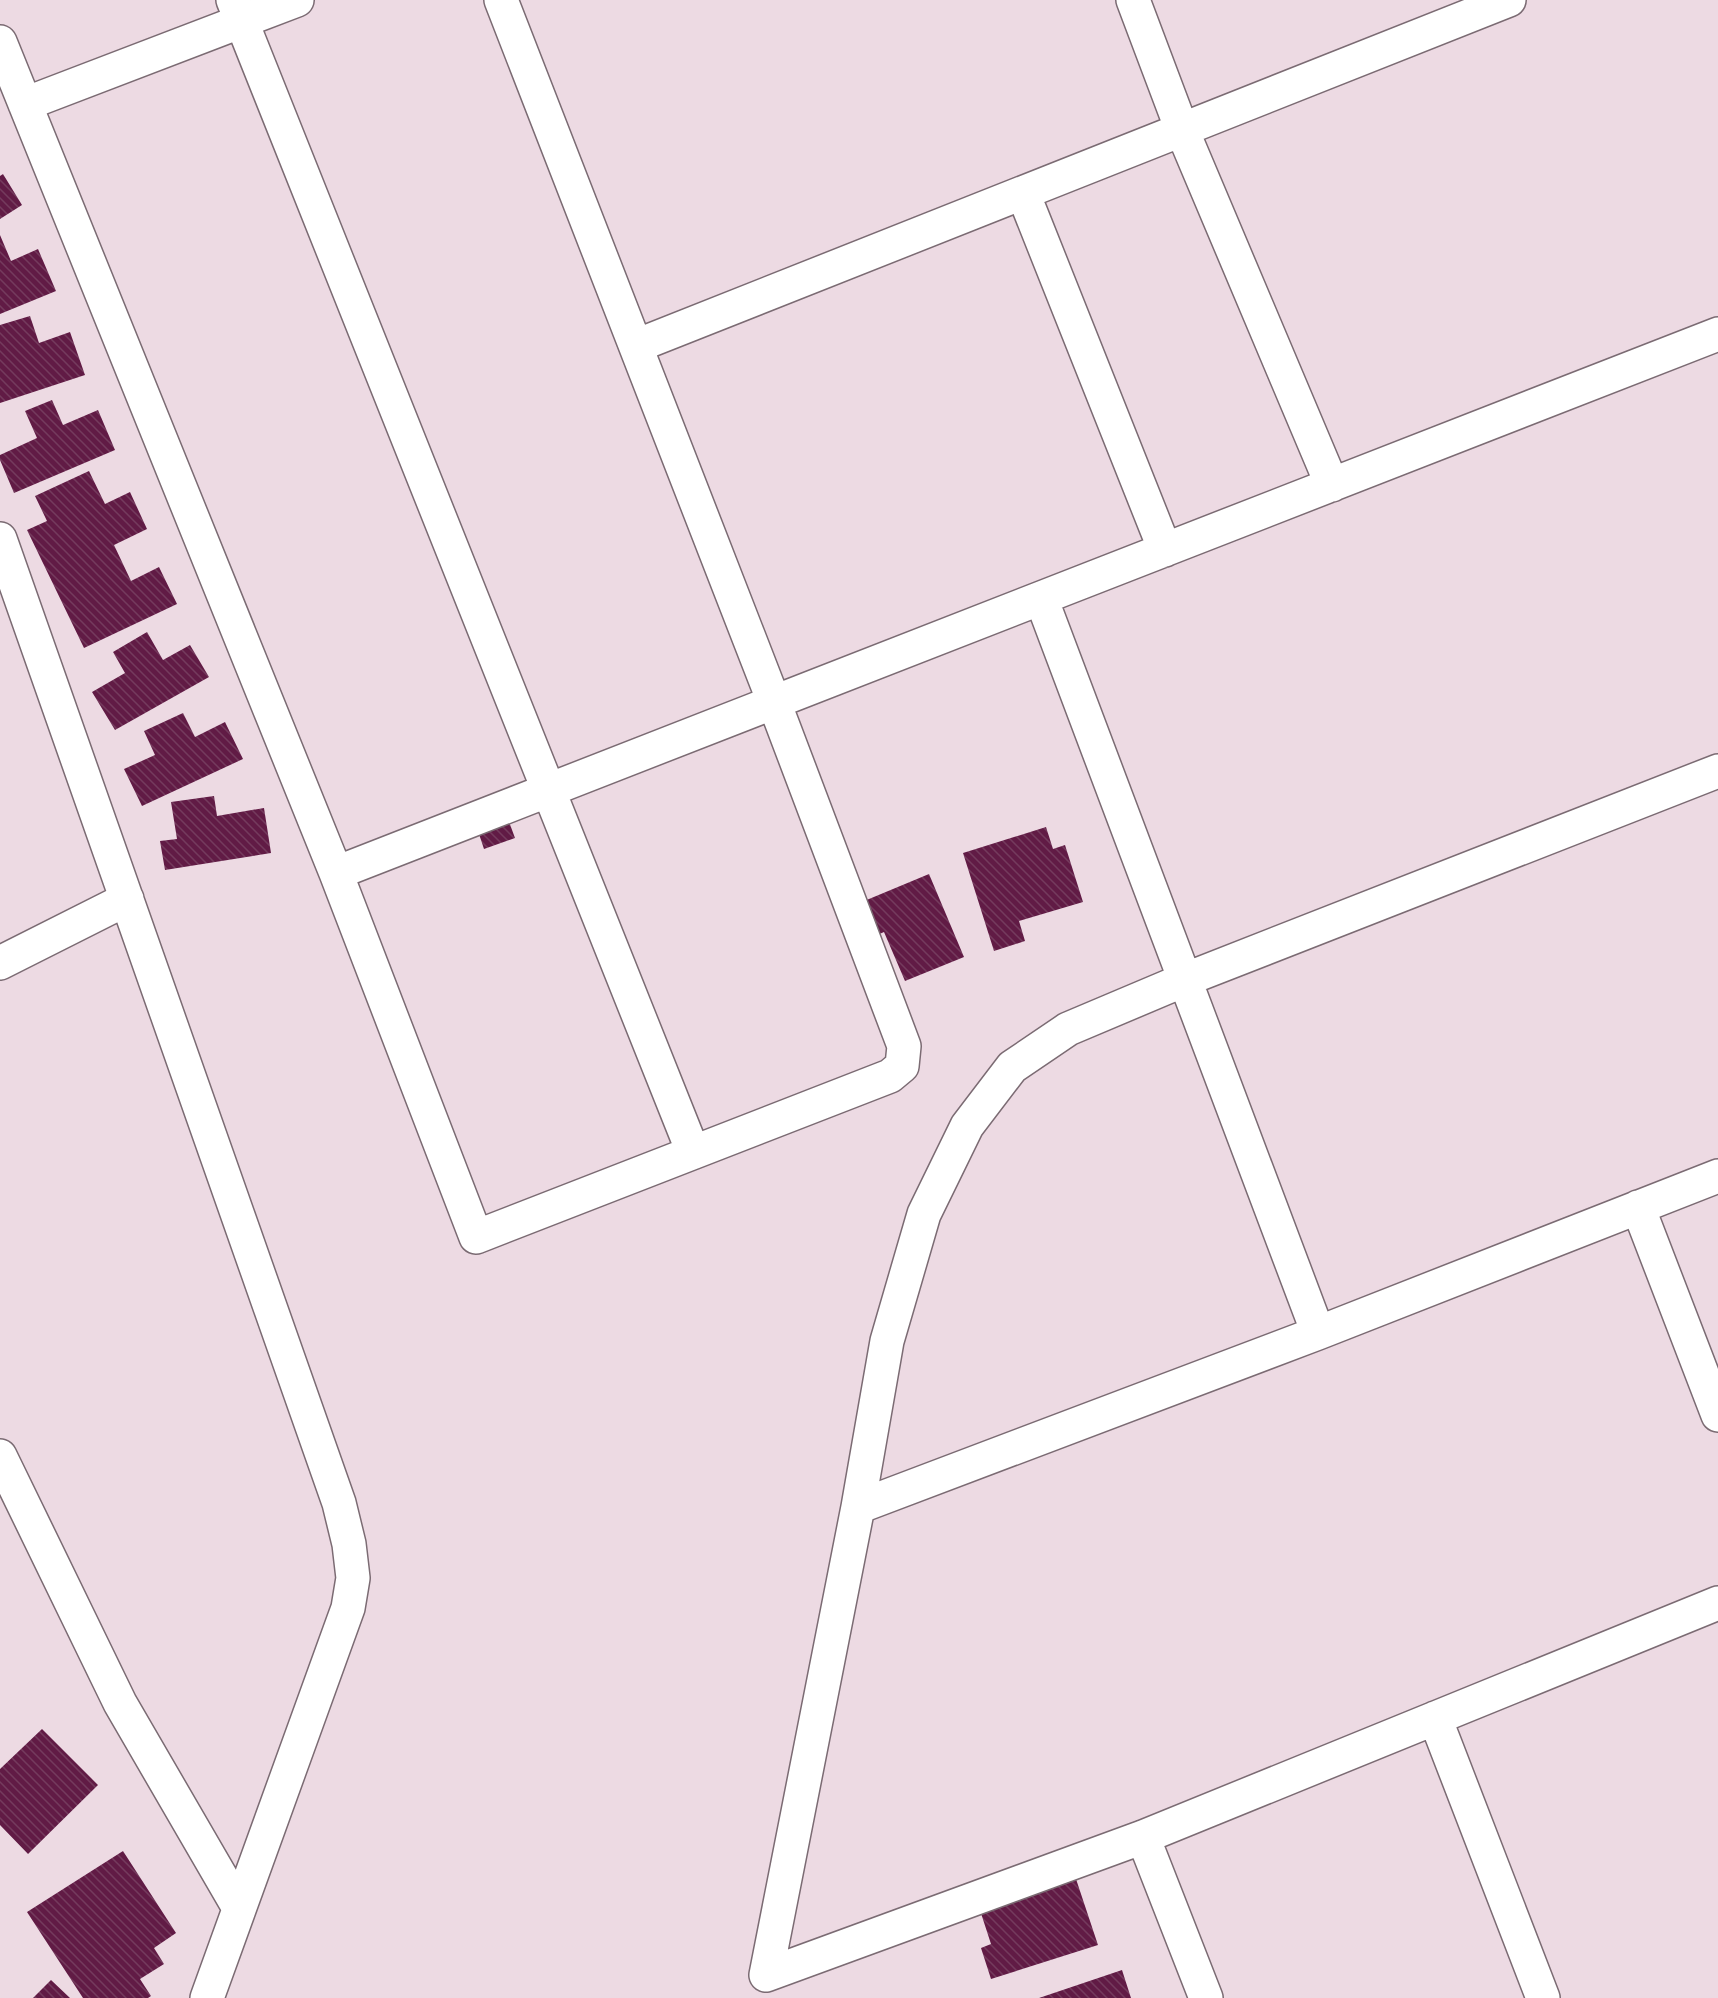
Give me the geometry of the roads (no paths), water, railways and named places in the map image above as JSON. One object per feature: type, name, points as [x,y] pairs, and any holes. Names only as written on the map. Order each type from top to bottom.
[{"type":"street","points":[[25,104],[237,11],[297,0]]},
{"type":"street","points":[[0,42],[336,873],[476,1237],[890,1076],[902,1066],[904,1046],[774,702],[501,0]]},
{"type":"street","points":[[1133,0],[1182,130],[1332,485]]},
{"type":"street","points":[[636,346],[1509,0]]},
{"type":"street","points":[[237,11],[693,1152]]},
{"type":"street","points":[[1023,193],[1165,550]]},
{"type":"street","points":[[336,873],[1718,334]]},
{"type":"street","points":[[0,539],[339,1503],[349,1544],[353,1578],[348,1608],[207,1998]]},
{"type":"street","points":[[1041,598],[1318,1333]]},
{"type":"street","points":[[1718,771],[1184,980],[1068,1029],[1012,1066],[967,1126],[924,1214],[887,1341],[858,1507],[766,1975],[1143,1837],[1718,1603]]},
{"type":"street","points":[[0,963],[127,899]]},
{"type":"street","points":[[858,1507],[1318,1333],[1718,1176]]},
{"type":"street","points":[[1638,1207],[1718,1415]]},
{"type":"street","points":[[0,1456],[120,1703],[239,1908]]},
{"type":"street","points":[[1435,1718],[1544,1998]]},
{"type":"street","points":[[1143,1837],[1206,1998]]}]
